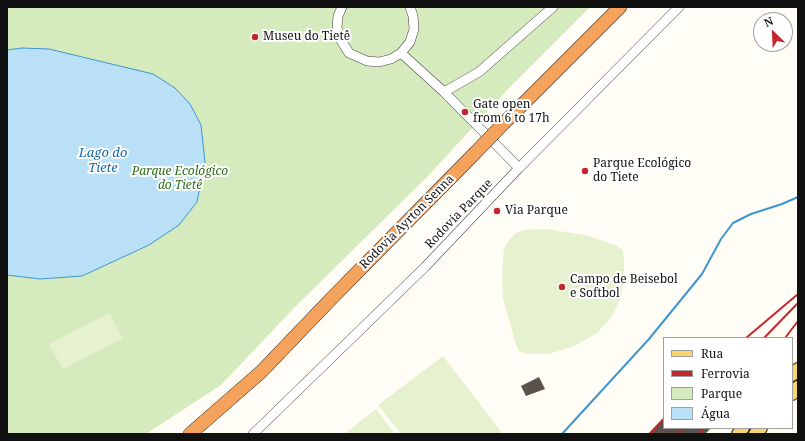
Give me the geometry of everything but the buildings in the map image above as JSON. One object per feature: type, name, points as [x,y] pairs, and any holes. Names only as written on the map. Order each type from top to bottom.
[{"type":"highway","name":"Rodovia Ayrton Senna","points":[[190,434],[261,372],[505,122],[620,7]]},
{"type":"street","points":[[342,7],[338,16],[339,37],[349,53],[367,61],[379,62],[391,59],[401,53],[410,42],[414,29],[413,16],[410,7]]},
{"type":"street","points":[[444,92],[479,72],[553,7]]},
{"type":"street","name":"Rodovia Parque","points":[[253,434],[425,267],[520,168],[679,7]]},
{"type":"street","points":[[401,53],[444,92],[520,168]]},
{"type":"green space","name":"Parque Ecológico do Tietê","points":[[7,7],[590,7],[509,88],[427,177],[295,307],[221,385],[146,434],[7,434]]},
{"type":"green space","name":"Campo de Beisebol e Softbol","points":[[546,229],[586,235],[617,246],[623,251],[624,277],[621,297],[611,318],[597,333],[575,346],[549,354],[527,354],[519,351],[516,345],[503,299],[502,273],[504,248],[516,233],[525,230]]},
{"type":"green space","points":[[109,313],[123,338],[63,369],[49,344]]},
{"type":"green space","points":[[443,356],[503,434],[401,434],[378,405]]},
{"type":"green space","points":[[376,409],[395,434],[344,434]]},
{"type":"water","name":"Lago do Tiete","points":[[22,48],[49,49],[153,74],[175,88],[190,104],[201,125],[205,162],[197,202],[179,225],[149,245],[82,276],[40,279],[7,275],[7,50]]},
{"type":"waterway","points":[[562,434],[649,339],[702,274],[721,239],[733,223],[751,214],[798,197]]},
{"type":"railway","points":[[747,337],[798,294]]},
{"type":"railway","points":[[765,337],[798,303]]},
{"type":"railway","points":[[786,337],[798,321]]},
{"type":"railway","points":[[650,434],[663,420]]},
{"type":"railway","points":[[677,434],[682,429]]},
{"type":"railway","points":[[699,434],[703,429]]},
{"type":"place","name":"Museu do Tietê","points":[[255,37]]},
{"type":"place","name":"Gate open from 6 to 17h","points":[[465,112]]},
{"type":"place","name":"Parque Ecológico do Tiete","points":[[585,171]]},
{"type":"place","name":"Via Parque","points":[[497,211]]},
{"type":"place","name":"Campo de Beisebol e Softbol","points":[[562,287]]}]
